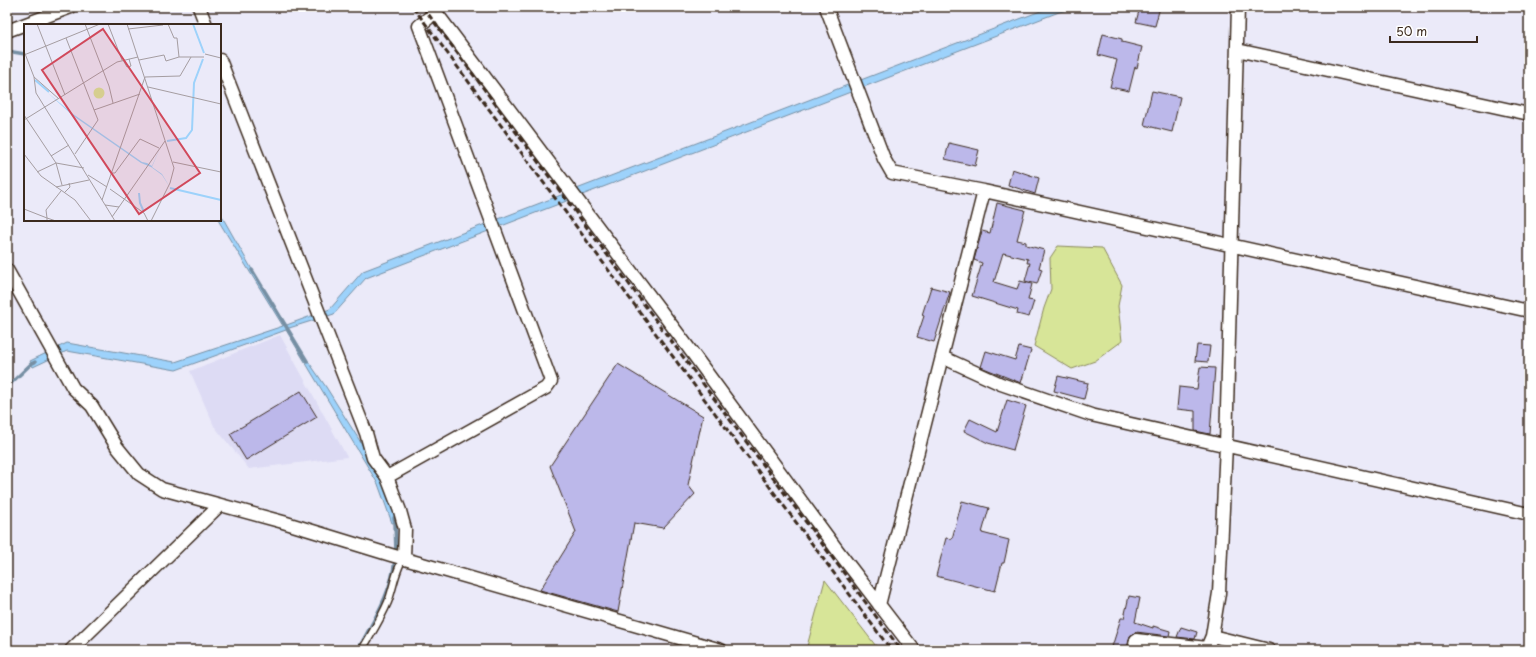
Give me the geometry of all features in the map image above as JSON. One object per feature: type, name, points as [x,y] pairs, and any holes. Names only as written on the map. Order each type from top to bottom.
[{"type":"street","points":[[8,28],[71,7]]},
{"type":"street","points":[[199,7],[206,24]]},
{"type":"street","points":[[826,7],[884,159],[892,173],[984,191],[1529,311]]},
{"type":"street","points":[[1134,650],[1136,640],[1207,649],[1212,636],[1219,593],[1226,445],[1238,7]]},
{"type":"street","points":[[387,477],[546,388],[551,381],[419,26],[434,10],[685,343],[838,551],[914,650]]},
{"type":"street","points":[[1237,50],[1529,114]]},
{"type":"street","points":[[221,63],[366,433],[373,458],[387,477],[400,511],[405,529],[404,558]]},
{"type":"street","points":[[879,605],[984,191]]},
{"type":"street","points":[[7,270],[73,388],[92,406],[117,447],[139,474],[162,489],[283,522],[721,650]]},
{"type":"street","points":[[942,357],[1001,384],[1091,415],[1529,514]]},
{"type":"street","points":[[71,650],[220,505]]},
{"type":"street","points":[[1212,636],[1269,650]]},
{"type":"lane","points":[[362,650],[381,618],[396,578],[399,564],[404,558]]},
{"type":"shaded area","points":[[280,335],[347,457],[249,469],[214,426],[190,371]]},
{"type":"green space","points":[[1058,246],[1102,248],[1122,285],[1118,306],[1122,341],[1095,361],[1072,369],[1034,346],[1044,308],[1051,289],[1050,258]]},
{"type":"green space","points":[[825,580],[879,650],[806,650]]},
{"type":"water","points":[[1051,7],[1081,7],[1059,12],[366,278],[334,314],[286,329],[326,387],[385,481],[399,522],[392,523],[378,484],[286,330],[176,370],[67,351],[33,367],[30,361],[67,343],[175,362],[283,326],[219,221],[221,221],[221,215],[284,326],[330,309],[363,271]]},
{"type":"building","points":[[1140,7],[1160,7],[1155,26],[1136,22]]},
{"type":"building","points":[[1103,34],[1122,39],[1122,42],[1142,47],[1129,91],[1110,87],[1117,60],[1098,55]]},
{"type":"building","points":[[1152,91],[1180,97],[1172,132],[1144,125]]},
{"type":"building","points":[[949,143],[979,150],[975,166],[945,159]]},
{"type":"building","points":[[1012,169],[1039,178],[1035,194],[1008,185]]},
{"type":"building","points":[[997,203],[1025,210],[1017,240],[1026,242],[1026,245],[1044,250],[1039,268],[1042,269],[1037,284],[1025,281],[1030,263],[1027,263],[1028,259],[1003,253],[994,282],[1017,289],[1020,281],[1032,284],[1028,300],[1034,301],[1029,317],[1017,314],[1018,310],[972,296],[982,263],[974,260],[982,231],[990,233]]},
{"type":"building","points":[[931,287],[950,292],[934,342],[917,337]]},
{"type":"building","points":[[1197,345],[1210,346],[1208,362],[1195,361]]},
{"type":"building","points":[[1019,347],[1031,350],[1021,383],[981,367],[986,351],[1015,360]]},
{"type":"building","points":[[618,364],[703,416],[688,485],[695,494],[663,528],[634,523],[618,612],[540,590],[576,532],[550,466]]},
{"type":"building","points":[[1200,367],[1215,368],[1210,434],[1195,431],[1195,411],[1177,409],[1179,387],[1197,389]]},
{"type":"building","points":[[1058,376],[1088,383],[1084,399],[1054,391]]},
{"type":"building","points":[[301,391],[317,417],[246,460],[230,434]]},
{"type":"building","points":[[1007,400],[1026,406],[1013,450],[988,443],[964,431],[970,419],[997,432]]},
{"type":"building","points":[[962,501],[989,508],[982,533],[1009,540],[1004,563],[1002,563],[995,591],[936,576],[946,538],[952,539]]},
{"type":"building","points":[[1129,596],[1140,598],[1135,622],[1153,628],[1153,626],[1170,631],[1169,636],[1136,632],[1130,636],[1127,650],[1111,650],[1121,618],[1124,618]]},
{"type":"building","points":[[1181,627],[1197,632],[1195,639],[1177,637]]},
{"type":"waterway","points":[[7,51],[24,54]]},
{"type":"waterway","points":[[252,270],[307,361]]},
{"type":"waterway","points":[[7,387],[35,362]]},
{"type":"waterway","points":[[394,518],[396,553]]},
{"type":"waterway","points":[[358,650],[386,595],[395,559]]},
{"type":"railway","points":[[413,7],[891,650]]},
{"type":"railway","points":[[423,7],[901,650]]}]
